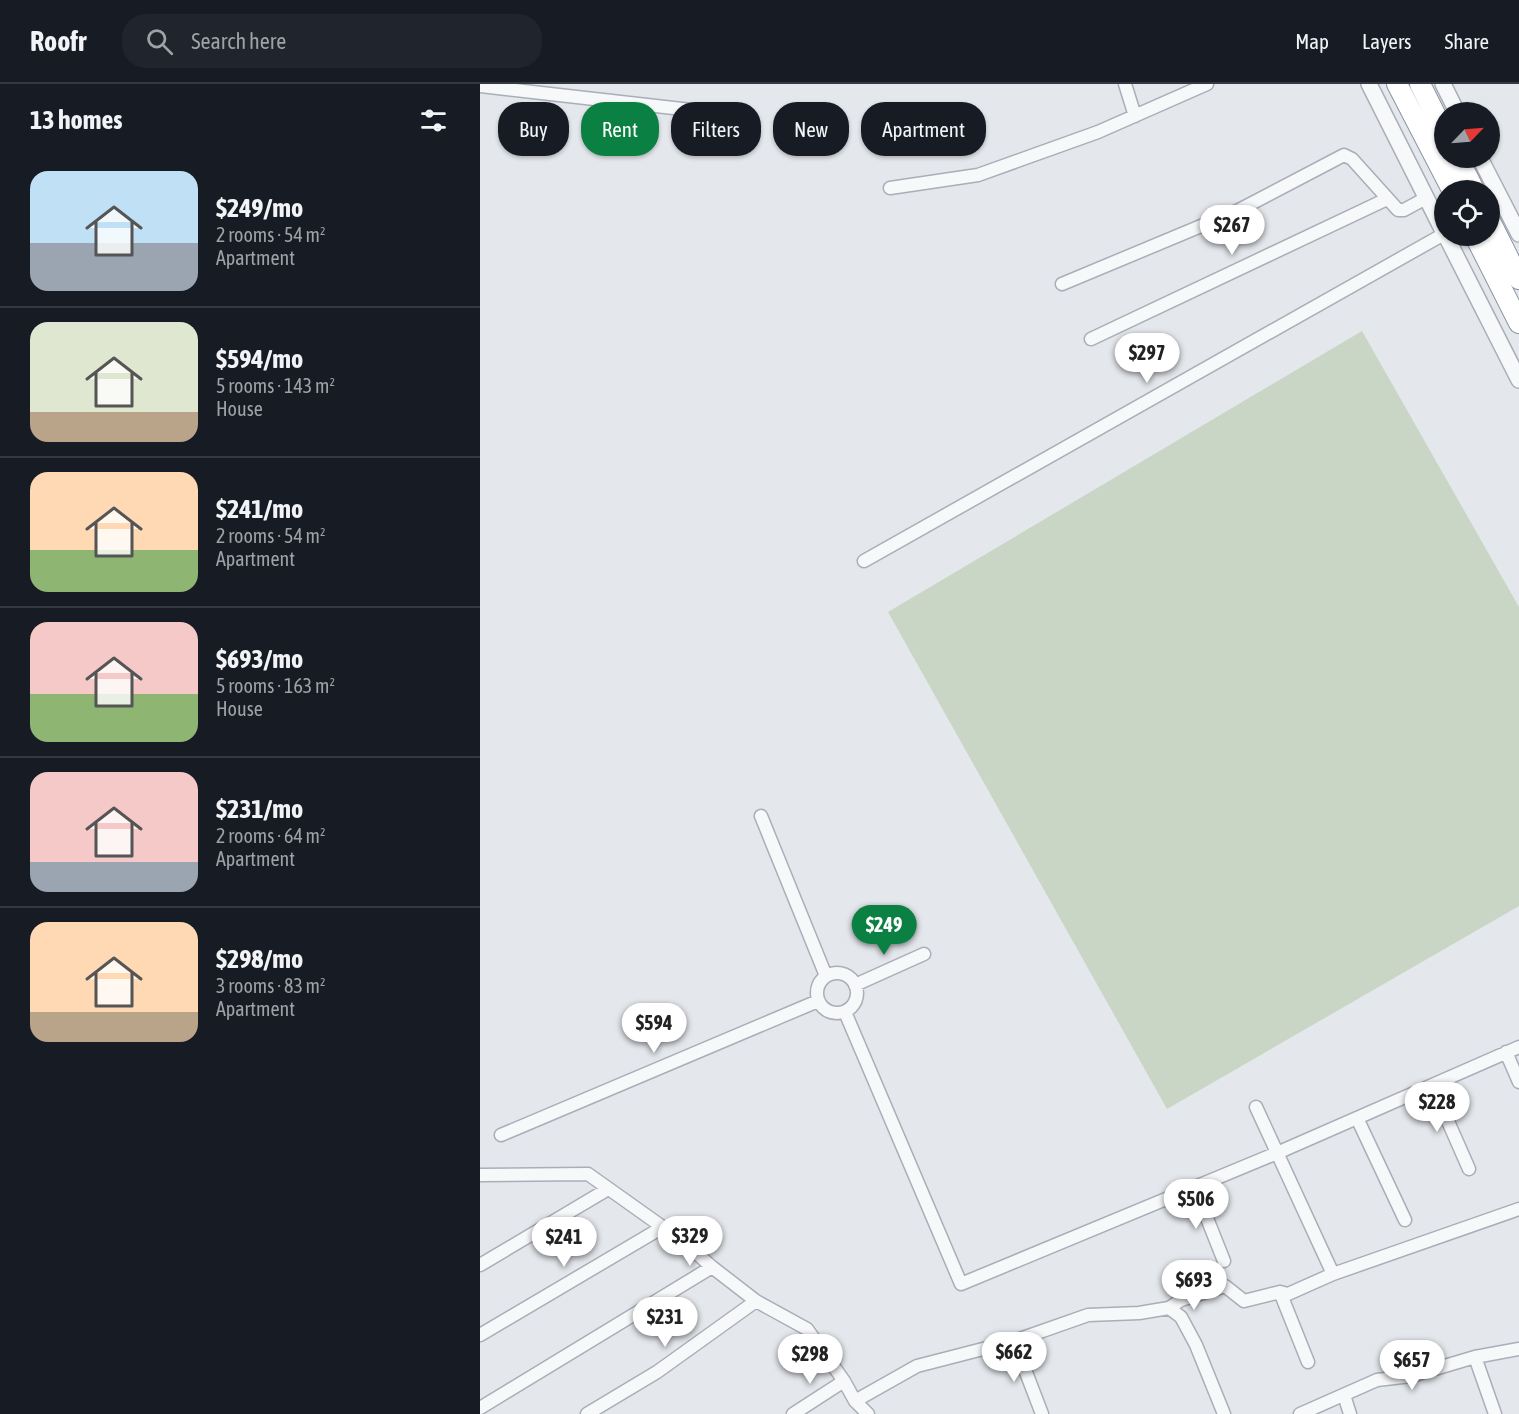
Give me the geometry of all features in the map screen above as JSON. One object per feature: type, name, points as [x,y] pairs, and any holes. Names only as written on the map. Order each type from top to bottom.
[{"type":"highway","points":[[1397,84],[1447,180]]},
{"type":"highway","points":[[1420,84],[1434,112]]},
{"type":"highway","points":[[1500,241],[1519,279]]},
{"type":"highway","points":[[1479,246],[1519,323]]},
{"type":"street","points":[[1125,84],[1135,116]]},
{"type":"street","points":[[890,188],[978,175],[1098,132],[1208,84]]},
{"type":"street","points":[[1369,84],[1434,213]]},
{"type":"street","points":[[1443,84],[1452,102]]},
{"type":"street","points":[[480,86],[671,107]]},
{"type":"street","points":[[1062,284],[1238,211],[1344,155],[1352,159],[1394,207],[1404,210],[1426,198]]},
{"type":"street","points":[[1485,168],[1519,234]]},
{"type":"street","points":[[1091,339],[1387,199]]},
{"type":"street","points":[[864,561],[1434,240]]},
{"type":"street","points":[[1451,246],[1519,380]]},
{"type":"street","points":[[761,816],[826,976]]},
{"type":"street","points":[[855,985],[924,954]]},
{"type":"street","points":[[840,973],[846,975],[855,985],[857,997],[851,1008],[845,1012],[827,1011],[818,1001],[818,987],[826,976],[840,973]]},
{"type":"street","points":[[501,1135],[818,1001]]},
{"type":"street","points":[[845,1012],[961,1284],[1195,1188],[1519,1047]]},
{"type":"street","points":[[1506,1052],[1519,1082]]},
{"type":"street","points":[[1432,1085],[1469,1169]]},
{"type":"street","points":[[1256,1107],[1333,1274]]},
{"type":"street","points":[[1357,1118],[1405,1220]]},
{"type":"street","points":[[480,1175],[588,1174],[685,1243],[756,1301],[807,1329],[844,1381],[855,1401],[868,1414]]},
{"type":"street","points":[[1195,1188],[1224,1261]]},
{"type":"street","points":[[480,1265],[608,1189]]},
{"type":"street","points":[[855,1401],[917,1366],[1014,1341],[1088,1315],[1138,1313],[1169,1308],[1180,1300],[1225,1286],[1244,1301],[1280,1292],[1288,1294],[1333,1274],[1519,1209]]},
{"type":"street","points":[[480,1335],[663,1227]]},
{"type":"street","points":[[480,1408],[712,1267]]},
{"type":"street","points":[[1280,1292],[1308,1362]]},
{"type":"street","points":[[587,1414],[657,1372],[756,1301]]},
{"type":"street","points":[[1169,1308],[1181,1317],[1196,1345],[1224,1414]]},
{"type":"street","points":[[1014,1341],[1042,1414]]},
{"type":"street","points":[[1300,1414],[1377,1380],[1411,1376],[1475,1357],[1519,1349]]},
{"type":"street","points":[[1475,1357],[1495,1414]]},
{"type":"street","points":[[793,1414],[844,1381]]},
{"type":"street","points":[[1344,1395],[1350,1414]]},
{"type":"green space","points":[[1362,331],[1519,607],[1519,906],[1167,1109],[888,612]]}]
